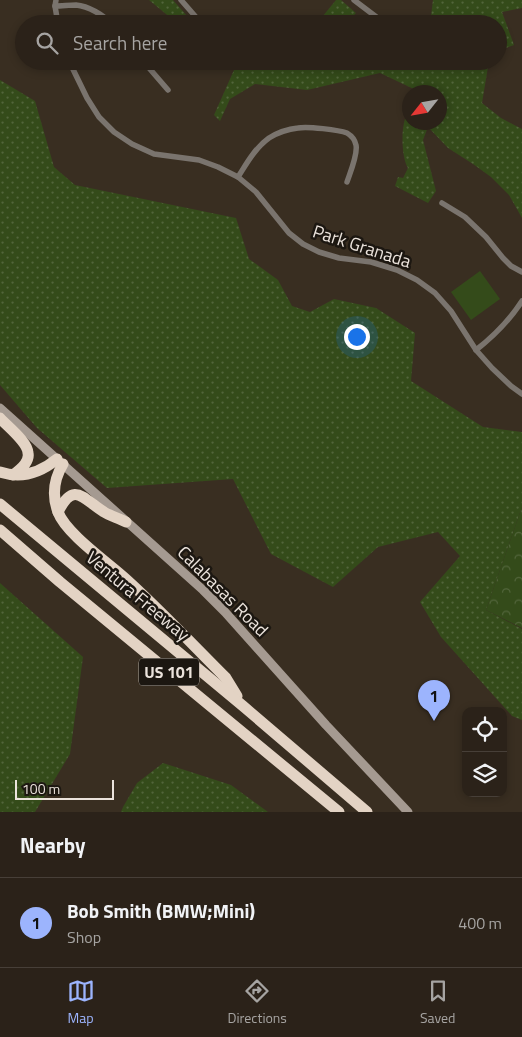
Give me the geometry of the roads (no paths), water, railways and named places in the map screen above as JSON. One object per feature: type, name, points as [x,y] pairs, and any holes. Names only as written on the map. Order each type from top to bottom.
[{"type":"highway","points":[[0,418],[22,440],[28,450],[29,455],[26,462],[13,475]]},
{"type":"highway","points":[[0,472],[24,475],[60,462]]},
{"type":"highway","points":[[60,462],[54,492],[58,512],[62,520],[74,534],[128,580],[226,678],[243,706]]},
{"type":"highway","points":[[58,512],[66,498],[78,494],[87,498],[104,512],[126,522]]},
{"type":"highway","name":"Ventura Freeway","points":[[0,504],[367,812]]},
{"type":"highway","name":"US 101","points":[[0,530],[75,595],[339,812]]},
{"type":"main road","name":"Calabasas Road","points":[[0,408],[203,590],[225,612],[326,726],[408,812]]},
{"type":"street","points":[[181,0],[194,15]]},
{"type":"street","points":[[354,0],[373,15]]},
{"type":"street","points":[[56,3],[78,5],[102,15]]},
{"type":"street","name":"Park Granada","points":[[73,70],[99,117],[114,132],[132,144],[154,154],[199,160],[238,177],[256,192],[289,233],[303,244],[339,258],[371,262],[397,270],[417,280],[435,293],[451,311],[476,350],[492,368],[522,394]]},
{"type":"street","points":[[151,70],[168,90]]},
{"type":"street","points":[[238,177],[249,158],[270,138],[283,131],[298,127],[314,127],[346,133],[354,138],[357,146],[347,182]]},
{"type":"street","points":[[442,204],[465,217],[486,236],[511,266],[522,272]]},
{"type":"street","points":[[476,350],[492,338],[513,316],[522,301]]},
{"type":"place","name":"Bob Smith (BMW;Mini)","points":[[434,721]]}]
